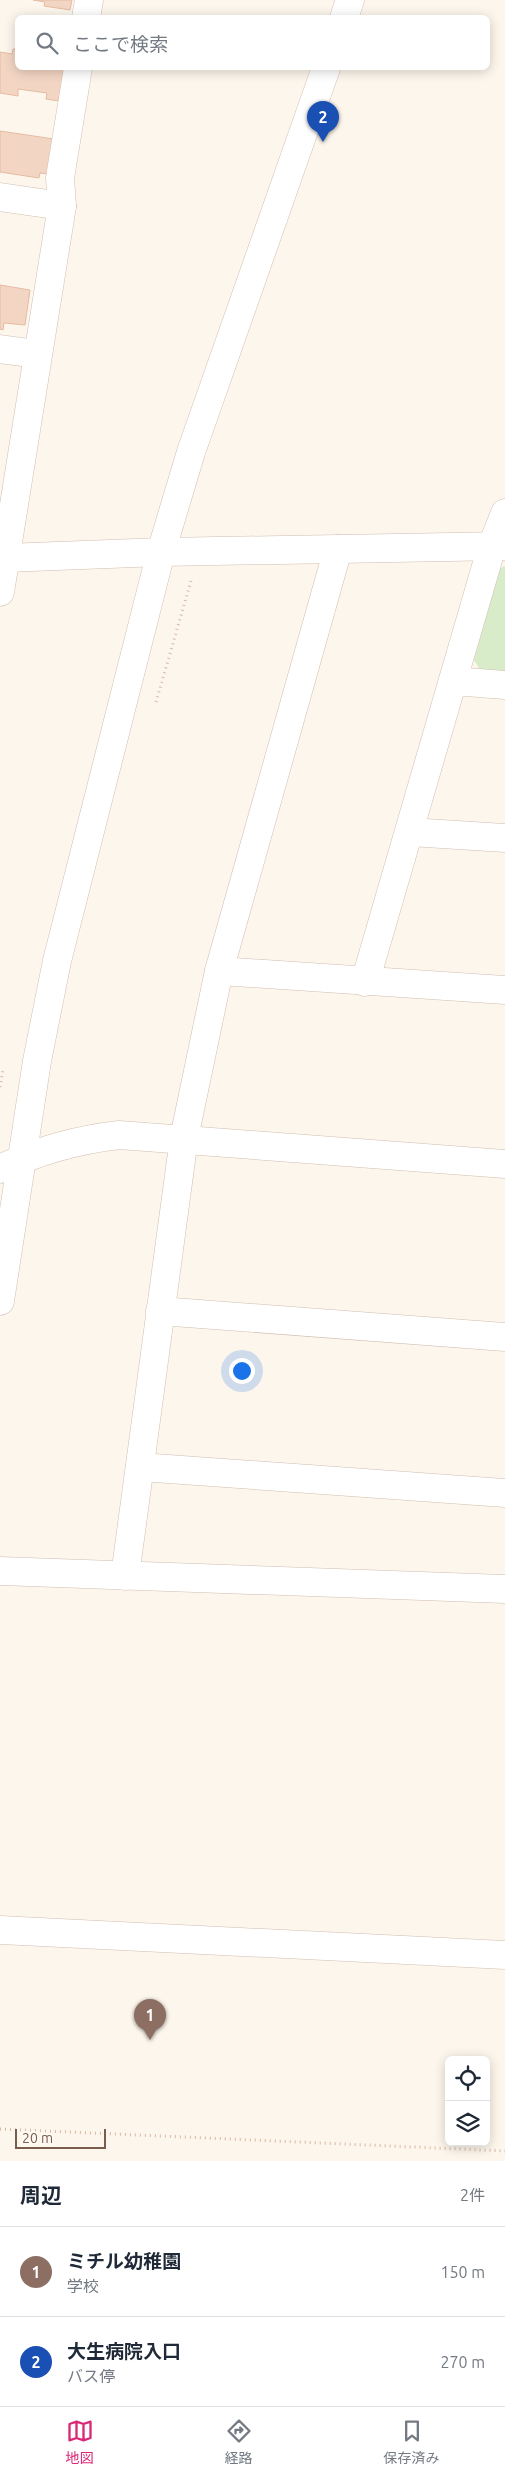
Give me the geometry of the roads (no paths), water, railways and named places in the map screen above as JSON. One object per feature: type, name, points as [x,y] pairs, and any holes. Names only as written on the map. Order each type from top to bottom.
[{"type":"street","points":[[87,15],[90,0]]},
{"type":"street","points":[[345,15],[350,0]]},
{"type":"street","points":[[0,592],[62,206],[60,178],[78,70]]},
{"type":"street","points":[[0,1301],[11,1164],[37,1061],[57,961],[161,552],[191,452],[325,70]]},
{"type":"street","points":[[0,197],[62,206]]},
{"type":"street","points":[[0,349],[38,354]]},
{"type":"street","points":[[365,982],[453,681],[498,546],[505,513]]},
{"type":"street","points":[[5,558],[161,552],[498,546]]},
{"type":"street","points":[[125,1576],[184,1138],[219,971],[338,549]]},
{"type":"street","points":[[453,681],[505,685]]},
{"type":"street","points":[[410,832],[505,838]]},
{"type":"street","points":[[219,971],[505,990]]},
{"type":"street","points":[[11,1164],[55,1146],[84,1139],[119,1135],[184,1138],[505,1164]]},
{"type":"street","points":[[160,1311],[505,1337]]},
{"type":"street","points":[[140,1467],[505,1493]]},
{"type":"street","points":[[0,1571],[505,1589]]},
{"type":"street","points":[[0,1930],[505,1955]]},
{"type":"place","name":"大生病院入口","points":[[323,142]]},
{"type":"place","name":"ミチル幼稚園","points":[[150,2040]]}]
